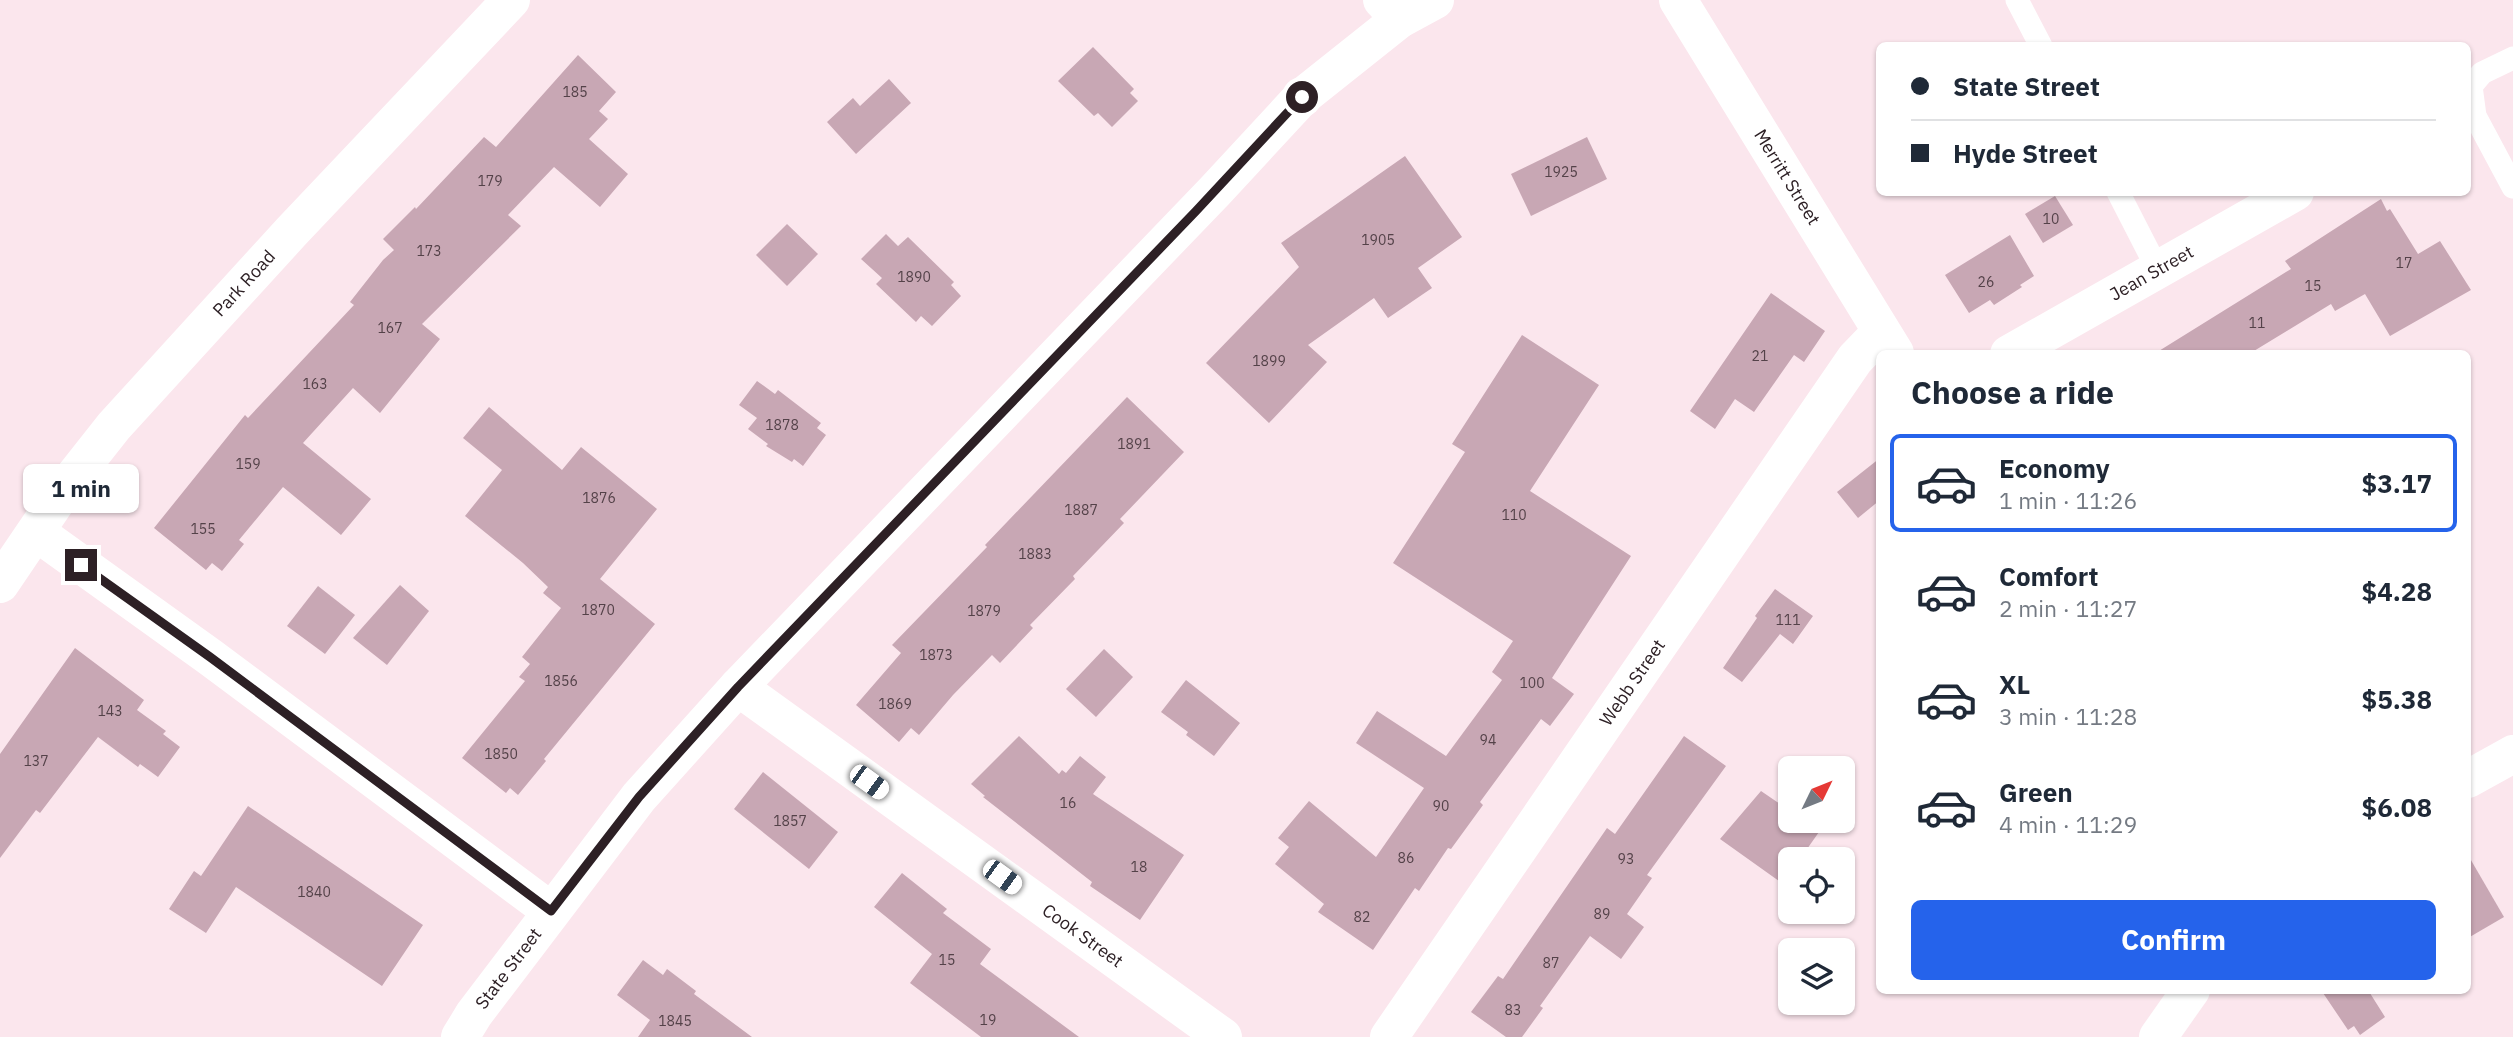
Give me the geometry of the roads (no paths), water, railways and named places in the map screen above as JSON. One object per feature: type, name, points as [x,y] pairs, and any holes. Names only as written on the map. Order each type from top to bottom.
[{"type":"street","name":"Park Road","points":[[0,584],[89,456],[143,394],[292,231],[511,0]]},
{"type":"street","name":"State Street","points":[[460,1037],[474,1014],[639,797],[738,687],[1196,211],[1302,97],[1391,9],[1435,0]]},
{"type":"street","name":"Merritt Street","points":[[1678,0],[1888,343]]},
{"type":"street","name":"Jean Street","points":[[2016,350],[2288,196]]},
{"type":"street","name":"Webb Street","points":[[1389,1037],[1855,359],[1888,343]]},
{"type":"street","points":[[36,532],[210,657],[551,911]]},
{"type":"street","name":"Cook Street","points":[[738,687],[1223,1037]]},
{"type":"street","points":[[2471,777],[2513,754]]},
{"type":"street","points":[[2158,1037],[2188,994]]},
{"type":"lane","points":[[2017,0],[2039,42]]},
{"type":"lane","points":[[2513,58],[2482,73],[2471,86],[2475,116],[2513,187]]},
{"type":"lane","points":[[2120,196],[2158,270]]}]
